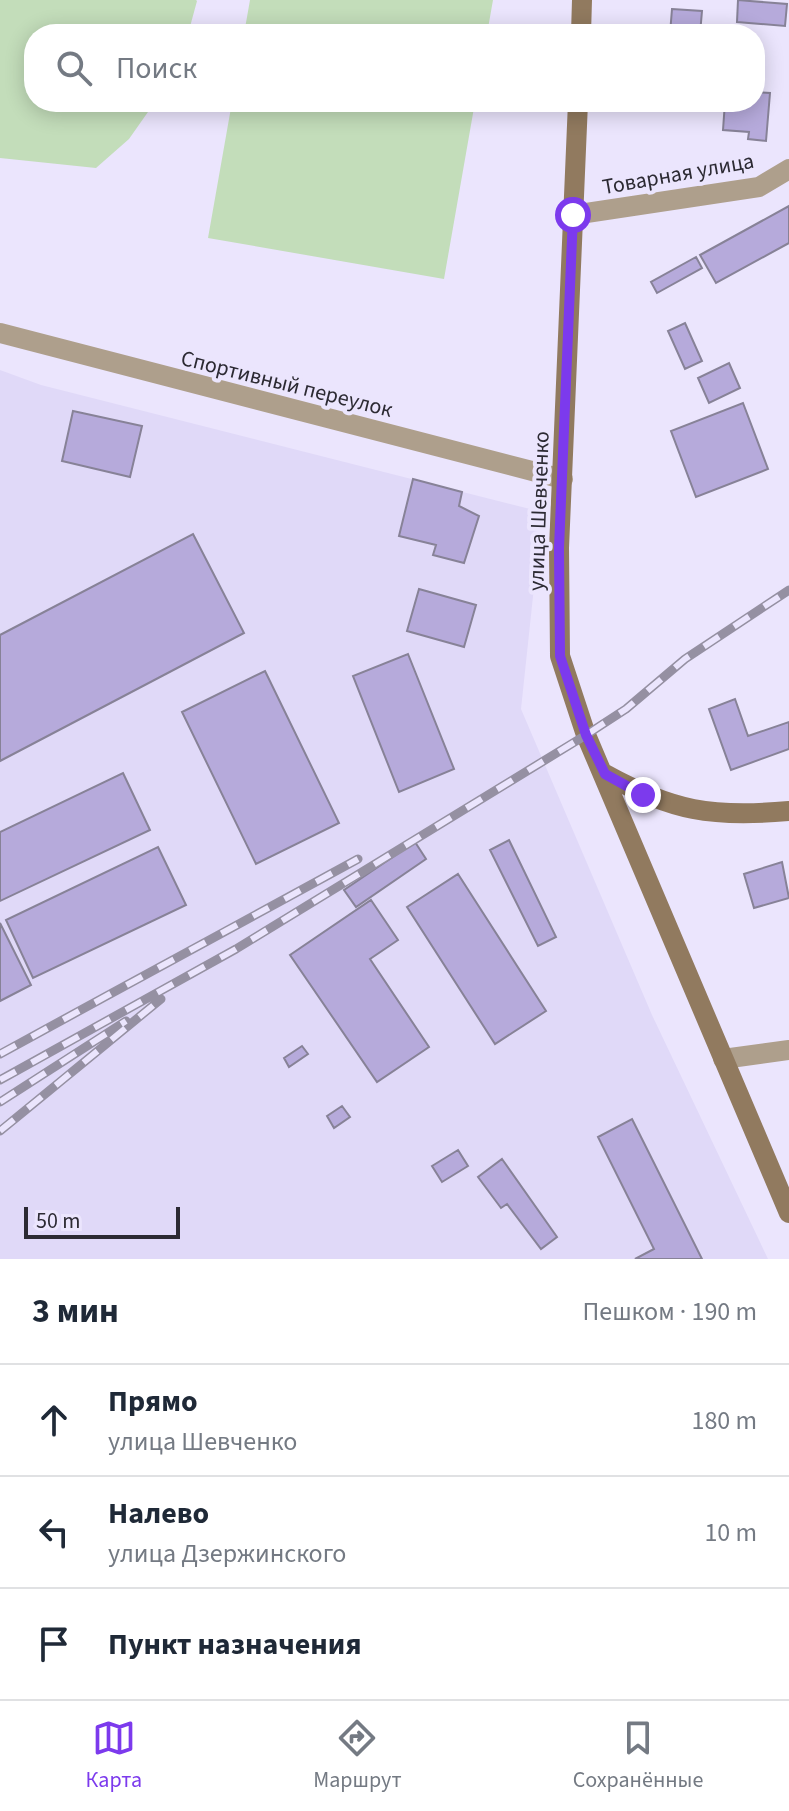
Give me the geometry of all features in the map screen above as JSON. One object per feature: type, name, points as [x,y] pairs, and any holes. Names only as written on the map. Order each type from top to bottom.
[{"type":"street","points":[[581,24],[582,0]]},
{"type":"street","name":"улица Шевченко","points":[[578,112],[563,479],[560,656],[586,735],[789,1213]]},
{"type":"street","name":"Товарная улица","points":[[573,215],[759,187],[789,169]]},
{"type":"street","name":"Спортивный переулок","points":[[0,333],[563,479]]},
{"type":"street","points":[[605,774],[643,795],[682,809],[757,814],[789,811]]},
{"type":"street","points":[[723,1059],[789,1050]]},
{"type":"shaded area","points":[[0,370],[41,385],[542,512],[521,709],[652,1015],[768,1259],[0,1259]]},
{"type":"green space","points":[[0,0],[197,1],[191,24],[24,24],[24,112],[148,112],[129,139],[96,168],[0,158]]},
{"type":"green space","points":[[250,0],[493,0],[489,24],[246,24]]},
{"type":"green space","points":[[230,112],[473,112],[444,279],[208,238]]},
{"type":"building","points":[[738,0],[787,4],[785,26],[737,22]]},
{"type":"building","points":[[672,9],[702,11],[701,24],[671,24]]},
{"type":"building","points":[[765,93],[770,93],[766,141],[748,139],[749,132],[723,130],[724,112],[765,112]]},
{"type":"building","points":[[789,206],[789,243],[716,283],[700,255]]},
{"type":"building","points":[[696,257],[702,268],[657,293],[651,282]]},
{"type":"building","points":[[685,323],[702,361],[685,369],[668,331]]},
{"type":"building","points":[[729,363],[740,388],[709,403],[698,378]]},
{"type":"building","points":[[743,403],[768,469],[696,497],[671,431]]},
{"type":"building","points":[[73,411],[142,426],[130,477],[62,461]]},
{"type":"building","points":[[413,479],[462,492],[459,506],[479,516],[464,563],[433,555],[436,545],[399,536]]},
{"type":"building","points":[[193,534],[244,633],[0,761],[0,635]]},
{"type":"building","points":[[419,589],[476,605],[464,647],[407,631]]},
{"type":"building","points":[[408,654],[454,769],[399,792],[353,676]]},
{"type":"building","points":[[265,671],[339,823],[256,864],[182,712]]},
{"type":"building","points":[[735,699],[748,736],[789,722],[789,749],[731,770],[709,709]]},
{"type":"building","points":[[123,773],[150,830],[0,901],[0,832]]},
{"type":"building","points":[[509,840],[556,937],[538,946],[490,850]]},
{"type":"building","points":[[415,842],[426,859],[356,907],[344,890]]},
{"type":"building","points":[[158,847],[186,905],[33,978],[6,920]]},
{"type":"building","points":[[782,862],[789,898],[754,908],[744,874]]},
{"type":"building","points":[[458,874],[546,1011],[495,1044],[407,907]]},
{"type":"building","points":[[371,900],[398,940],[370,959],[429,1047],[377,1082],[290,955]]},
{"type":"building","points":[[0,923],[31,985],[0,1001]]},
{"type":"building","points":[[302,1046],[308,1054],[289,1067],[284,1058]]},
{"type":"building","points":[[342,1106],[350,1117],[334,1128],[327,1116]]},
{"type":"building","points":[[632,1119],[702,1259],[635,1259],[654,1249],[598,1137]]},
{"type":"building","points":[[458,1150],[468,1166],[442,1182],[432,1166]]},
{"type":"building","points":[[502,1159],[557,1237],[541,1249],[507,1204],[501,1208],[478,1177]]},
{"type":"railway","points":[[0,1080],[236,949],[586,735],[626,709],[685,659],[789,590]]},
{"type":"railway","points":[[0,1054],[358,859]]},
{"type":"railway","points":[[0,1131],[161,999]]},
{"type":"railway","points":[[0,1102],[126,1021]]},
{"type":"route","points":[[573,215],[559,548],[560,656],[586,735],[605,774],[643,795]]}]
